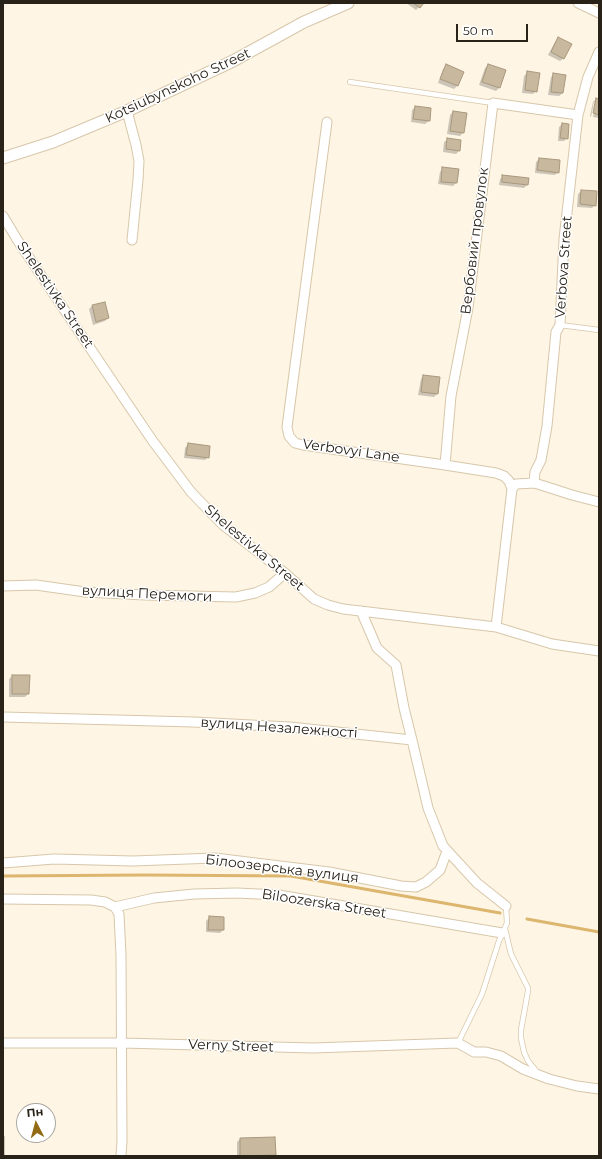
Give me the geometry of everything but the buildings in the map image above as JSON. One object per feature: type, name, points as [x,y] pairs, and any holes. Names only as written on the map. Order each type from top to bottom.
[{"type":"street","name":"Kotsiubynskoho Street","points":[[3,158],[52,142],[127,111],[233,61],[304,22],[348,3]]},
{"type":"street","points":[[578,3],[599,13]]},
{"type":"street","name":"Verbova Street","points":[[534,483],[536,472],[541,460],[547,426],[556,332],[560,325],[564,239],[578,115],[588,77],[599,52]]},
{"type":"street","points":[[492,103],[578,115]]},
{"type":"street","name":"Вербовий провулок","points":[[446,465],[451,396],[468,308],[492,103]]},
{"type":"street","points":[[127,111],[139,161],[132,240]]},
{"type":"street","name":"Verbovyi Lane","points":[[328,122],[287,427],[289,436],[296,443],[303,445],[496,473],[504,476],[509,481],[512,489]]},
{"type":"street","name":"Shelestivka Street","points":[[3,216],[18,241],[139,420],[191,492],[223,525],[285,573],[314,599],[343,609],[496,627],[552,644],[599,651]]},
{"type":"street","points":[[496,627],[512,489],[516,484],[534,483],[599,502]]},
{"type":"street","name":"вулиця Перемоги","points":[[3,586],[36,585],[85,592],[236,597],[255,593],[269,587],[285,573]]},
{"type":"street","points":[[361,611],[377,648],[396,665],[404,708],[428,808],[443,846],[477,883],[506,906]]},
{"type":"street","name":"вулиця Незалежності","points":[[3,717],[290,726],[412,740]]},
{"type":"street","name":"Білоозерська вулиця","points":[[3,863],[54,859],[133,861],[215,858],[328,872],[402,886],[416,887],[426,882],[440,870],[447,851]]},
{"type":"street","name":"Biloozerska Street","points":[[115,907],[154,898],[194,894],[237,893],[279,895],[503,931]]},
{"type":"street","points":[[3,899],[90,900],[105,902],[115,907],[119,914],[122,1043],[121,1156]]},
{"type":"street","name":"Verny Street","points":[[3,1043],[122,1043],[313,1048],[458,1043]]},
{"type":"street","points":[[458,1043],[474,1052],[486,1052],[501,1056],[523,1069],[549,1079],[577,1086],[599,1089]]},
{"type":"lane","points":[[350,82],[492,103]]},
{"type":"lane","points":[[560,325],[599,330]]},
{"type":"lane","points":[[458,1043],[482,994],[503,931],[508,923],[506,906]]},
{"type":"lane","points":[[503,931],[511,954],[528,991],[521,1030],[524,1052],[528,1061],[540,1076]]},
{"type":"waterway","points":[[3,876],[291,876],[500,913]]},
{"type":"waterway","points":[[527,919],[599,932]]}]
